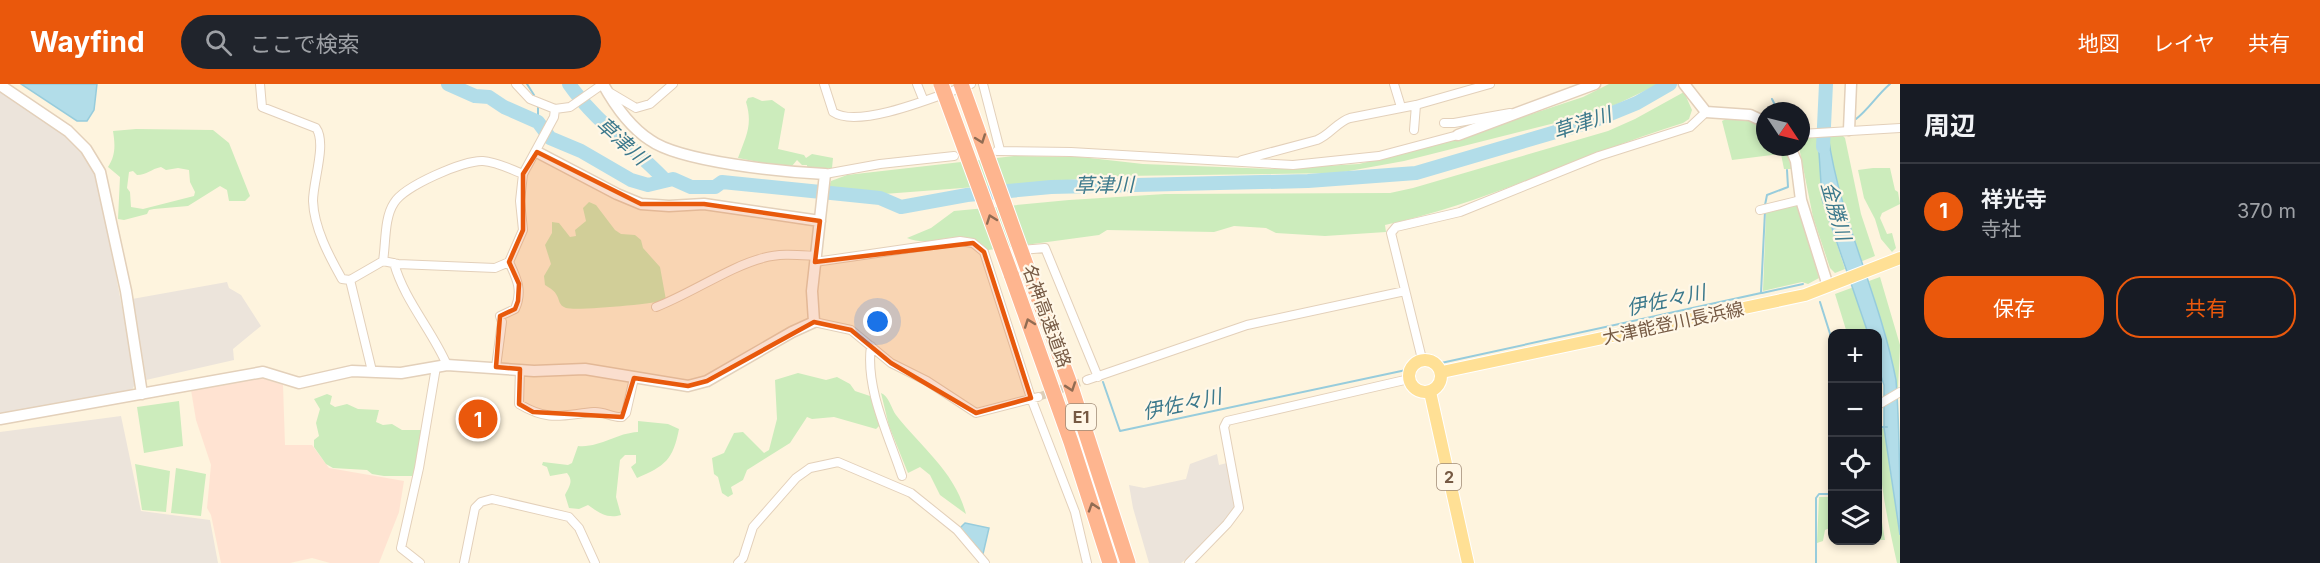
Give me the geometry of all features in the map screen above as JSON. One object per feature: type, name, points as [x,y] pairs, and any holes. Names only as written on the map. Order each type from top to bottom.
[{"type":"highway","name":"名神高速道路","points":[[941,84],[1071,442],[1110,563]]},
{"type":"highway","name":"名神高速道路","points":[[961,84],[1073,394],[1128,563]]},
{"type":"main road","name":"大津能登川長浜線","points":[[1442,372],[1805,295],[1900,258]]},
{"type":"main road","points":[[1422,359],[1432,361],[1442,372],[1441,382],[1430,392],[1419,391],[1409,379],[1413,364],[1422,359]]},
{"type":"main road","name":"2","points":[[1430,392],[1468,563]]},
{"type":"street","points":[[0,84],[68,131],[86,149],[100,172],[124,280],[142,394]]},
{"type":"street","points":[[260,84],[262,107],[316,128],[319,132],[321,144],[313,202],[318,228],[342,279],[350,280],[382,261],[495,268],[509,262],[523,230],[520,201],[523,174],[539,148],[554,113],[570,107],[601,87]]},
{"type":"street","points":[[516,84],[530,99],[554,113]]},
{"type":"street","points":[[601,87],[636,108],[650,104],[673,84]]},
{"type":"street","points":[[824,84],[833,112],[848,118],[873,116],[971,84]]},
{"type":"street","points":[[917,84],[923,99]]},
{"type":"street","points":[[982,84],[998,150],[1293,165],[1343,162],[1407,150],[1458,135],[1595,84]]},
{"type":"street","points":[[1401,107],[1395,86],[1404,84]]},
{"type":"street","points":[[1232,162],[1306,145],[1327,136],[1343,120],[1416,105],[1490,84]]},
{"type":"street","points":[[1684,84],[1695,102],[1706,112],[1736,113],[1756,119]]},
{"type":"street","points":[[1847,130],[1851,84]]},
{"type":"street","points":[[601,87],[639,131],[660,146],[679,153],[824,178],[880,164],[954,156]]},
{"type":"street","points":[[1414,129],[1416,105]]},
{"type":"street","points":[[1422,359],[1391,233],[1396,227],[1460,212],[1599,156],[1690,127],[1706,112]]},
{"type":"street","points":[[1444,123],[1515,113]]},
{"type":"street","points":[[1810,133],[1900,128]]},
{"type":"street","points":[[539,148],[617,195],[642,204],[669,206],[704,204],[820,222]]},
{"type":"street","points":[[1794,156],[1801,201],[1833,284]]},
{"type":"street","points":[[382,261],[390,212],[393,204],[408,188],[460,166],[483,161],[523,174]]},
{"type":"street","points":[[814,322],[812,291],[824,178]]},
{"type":"street","points":[[1760,210],[1801,201]]},
{"type":"street","points":[[656,307],[686,295],[749,262],[789,255],[815,256],[960,241],[974,243],[984,256],[1067,486],[1087,563]]},
{"type":"street","points":[[984,256],[1045,248],[1098,377]]},
{"type":"street","points":[[496,367],[502,322],[500,316],[515,309],[518,301],[519,284],[509,262]]},
{"type":"street","points":[[394,263],[399,281],[437,341],[441,366],[401,548],[420,563]]},
{"type":"street","points":[[350,280],[372,371]]},
{"type":"street","points":[[1087,380],[1247,325],[1405,291]]},
{"type":"street","points":[[0,419],[263,372],[299,383],[352,371],[401,373],[441,366],[597,370],[688,386],[707,381],[792,332],[814,322],[829,328],[846,328],[891,363],[946,393],[976,413],[1034,398]]},
{"type":"street","points":[[872,346],[870,357],[877,401],[902,476]]},
{"type":"street","points":[[520,369],[519,404],[543,416],[574,416],[594,412],[622,417],[626,413],[634,378]]},
{"type":"street","points":[[1188,563],[1227,524],[1239,508],[1224,427],[1227,421],[1409,379]]},
{"type":"street","points":[[1882,403],[1900,392]]},
{"type":"street","points":[[738,563],[743,558],[753,527],[796,478],[810,468],[838,462],[911,493],[957,530],[985,563]]},
{"type":"street","points":[[464,563],[475,508],[481,502],[492,499],[569,517],[579,528],[595,563]]},
{"type":"highlighted area","points":[[537,152],[641,204],[704,204],[820,221],[815,262],[973,243],[984,252],[1031,398],[976,413],[891,363],[851,330],[814,322],[707,381],[688,386],[634,378],[622,417],[533,412],[519,404],[520,369],[496,367],[500,316],[515,309],[518,301],[519,284],[509,262],[523,230],[523,174]]},
{"type":"shaded area","points":[[0,92],[70,137],[96,169],[136,382],[131,392],[0,416]]},
{"type":"shaded area","points":[[227,282],[229,288],[241,295],[261,326],[233,349],[234,360],[146,380],[132,299]]},
{"type":"shaded area","points":[[262,378],[283,385],[285,445],[312,445],[329,468],[404,481],[399,512],[379,563],[330,563],[312,558],[290,563],[221,563],[211,515],[207,508],[211,465],[196,420],[191,390]]},
{"type":"shaded area","points":[[121,416],[141,511],[210,520],[218,563],[0,563],[0,432]]},
{"type":"shaded area","points":[[1217,454],[1219,465],[1227,463],[1236,499],[1235,510],[1202,547],[1181,563],[1149,563],[1133,508],[1129,485],[1144,488],[1186,479],[1190,464]]},
{"type":"green space","points":[[1609,84],[1659,84],[1615,105],[1579,117],[1404,161],[1338,173],[1121,176],[884,194],[828,189],[831,181],[847,175],[1014,156],[1081,157],[1143,164],[1273,169],[1359,164],[1440,144],[1583,97]]},
{"type":"green space","points":[[1684,92],[1692,110],[1689,119],[1683,123],[1461,204],[1385,225],[1386,232],[1325,236],[1276,233],[1266,228],[1234,226],[1214,232],[1107,230],[1099,235],[988,250],[979,242],[969,238],[918,241],[907,238],[931,228],[954,211],[1069,200],[1165,194],[1390,193],[1608,131]]},
{"type":"green space","points":[[753,97],[762,101],[772,100],[785,109],[778,149],[804,155],[806,158],[812,154],[833,158],[832,168],[807,168],[807,165],[802,165],[797,160],[792,166],[779,166],[738,158],[749,124],[746,102],[748,98]]},
{"type":"green space","points":[[1728,118],[1744,119],[1756,124],[1756,156],[1765,156],[1732,160],[1722,121]]},
{"type":"green space","points":[[213,130],[229,143],[250,196],[245,201],[229,201],[227,190],[220,186],[188,206],[154,209],[149,210],[147,214],[124,220],[118,219],[120,177],[108,167],[114,149],[113,131]],"holes":[[[161,167],[166,170],[178,168],[189,170],[194,196],[143,209],[131,207],[130,192],[127,188],[129,172],[133,171],[137,175]]]},
{"type":"green space","points":[[1841,134],[1845,138],[1861,214],[1875,256],[1860,262],[1834,177],[1828,135]]},
{"type":"green space","points":[[1818,137],[1822,199],[1845,269],[1835,273],[1830,268],[1813,217],[1801,156],[1810,156],[1810,138]]},
{"type":"green space","points":[[1781,156],[1788,156],[1792,169],[1784,169]]},
{"type":"green space","points":[[1890,168],[1895,190],[1898,192],[1900,204],[1882,213],[1880,218],[1887,234],[1892,233],[1896,248],[1892,252],[1881,239],[1875,219],[1864,198],[1858,170]]},
{"type":"green space","points":[[589,202],[596,205],[615,230],[621,234],[635,235],[641,240],[643,248],[660,267],[666,300],[616,307],[573,309],[563,307],[554,291],[545,285],[544,276],[551,264],[545,245],[552,233],[552,222],[559,223],[570,237],[576,236],[575,230],[586,221],[583,208]]},
{"type":"green space","points":[[1798,206],[1819,278],[1808,284],[1802,282],[1763,291],[1766,212]]},
{"type":"green space","points":[[1880,277],[1900,345],[1898,390],[1882,329],[1869,281]]},
{"type":"green space","points":[[1854,287],[1867,329],[1846,329],[1835,294]]},
{"type":"green space","points":[[798,373],[826,380],[837,377],[850,384],[855,391],[870,396],[881,424],[876,429],[834,417],[812,419],[807,417],[790,443],[747,470],[743,480],[731,487],[733,494],[728,497],[722,493],[718,477],[714,474],[712,458],[724,453],[734,433],[743,432],[764,453],[769,450],[777,419],[775,380]]},
{"type":"green space","points":[[881,393],[888,399],[896,415],[946,473],[961,499],[966,514],[940,495],[930,475],[920,467],[908,473],[889,426]]},
{"type":"green space","points":[[327,394],[332,396],[330,404],[335,407],[347,404],[358,409],[379,410],[376,422],[383,425],[392,424],[402,430],[422,430],[413,476],[384,476],[372,474],[367,470],[333,468],[326,464],[314,447],[314,440],[319,436],[316,423],[320,409],[314,399]]},
{"type":"green space","points":[[179,401],[183,446],[144,453],[137,407]]},
{"type":"green space","points":[[638,421],[668,424],[679,429],[674,448],[666,461],[655,470],[637,478],[631,467],[636,463],[636,455],[625,455],[620,460],[616,497],[621,515],[604,514],[588,505],[579,509],[569,508],[565,495],[570,484],[569,476],[567,473],[550,476],[547,467],[542,465],[543,462],[568,465],[572,463],[578,446],[594,445],[638,432]]},
{"type":"green space","points":[[1882,428],[1884,428],[1900,535],[1900,563],[1897,563],[1882,486]]},
{"type":"green space","points":[[135,464],[170,471],[166,512],[142,510]]},
{"type":"green space","points":[[176,468],[206,474],[201,516],[171,513]]},
{"type":"green space","points":[[1819,497],[1828,497],[1828,529],[1825,530],[1823,541],[1817,543]]},
{"type":"green space","points":[[1882,522],[1885,540],[1882,540]]},
{"type":"water","points":[[21,84],[97,84],[94,110],[87,121],[77,121]]},
{"type":"water","points":[[1828,135],[1841,198],[1880,318],[1896,380],[1900,535],[1884,428],[1882,329],[1867,329],[1822,199],[1818,137]]},
{"type":"water","points":[[965,523],[989,528],[983,554],[960,528]]},
{"type":"waterway","name":"草津川","points":[[448,84],[475,96],[489,97],[504,107],[538,122],[550,138],[581,151],[631,180],[648,185],[673,179],[691,187],[715,187],[722,182],[880,198],[901,207],[967,195],[1051,187],[1308,181],[1416,173],[1593,121],[1637,103],[1670,84]]},
{"type":"waterway","points":[[527,84],[534,95]]},
{"type":"waterway","name":"草津川","points":[[569,84],[591,111],[665,180]]},
{"type":"waterway","name":"金勝川","points":[[1823,147],[1826,84]]},
{"type":"waterway","name":"伊佐々川","points":[[1856,119],[1890,84]]},
{"type":"waterway","points":[[538,106],[538,122]]},
{"type":"waterway","name":"伊佐々川","points":[[1765,205],[1767,195],[1788,187],[1787,170]]},
{"type":"waterway","name":"伊佐々川","points":[[1441,363],[1761,293],[1765,211]]},
{"type":"waterway","points":[[1762,293],[1803,284]]},
{"type":"waterway","points":[[1820,302],[1829,329]]},
{"type":"waterway","name":"伊佐々川","points":[[1103,382],[1120,431],[1406,370]]},
{"type":"waterway","points":[[1882,427],[1887,427]]},
{"type":"waterway","points":[[1816,563],[1816,498],[1819,494],[1828,494]]},
{"type":"tunnel","points":[[1038,397],[1087,380]]},
{"type":"place","name":"祥光寺","points":[[478,419]]}]
